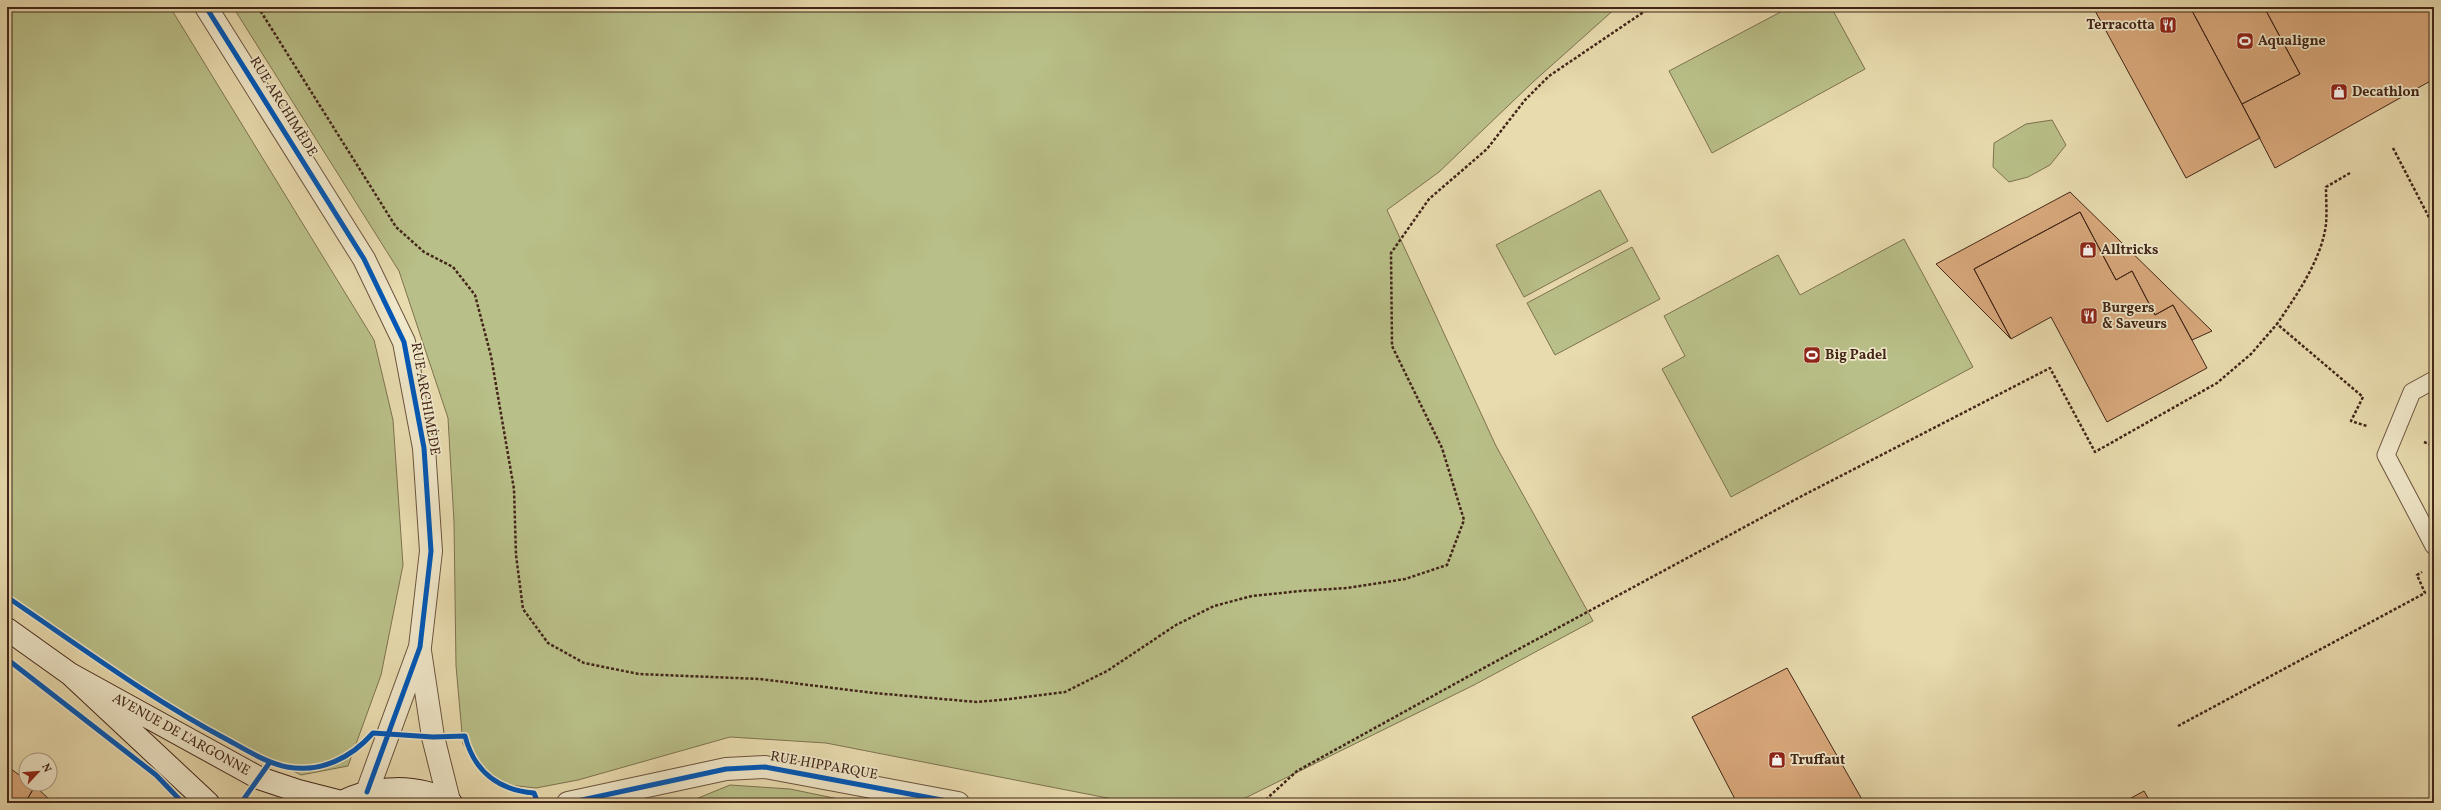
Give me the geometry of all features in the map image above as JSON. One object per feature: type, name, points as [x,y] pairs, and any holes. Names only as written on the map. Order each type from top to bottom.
[{"type":"street","name":"RUE ARCHIMÈDE","points":[[206,7],[364,259],[404,342],[424,448],[431,550],[420,647],[367,792]]},
{"type":"street","name":"AVENUE DE L'ARGONNE","points":[[7,629],[70,674],[259,778],[298,791],[341,802]]},
{"type":"street","name":"RUE ARCHIMÈDE","points":[[420,647],[433,737],[450,802]]},
{"type":"street","name":"AVENUE DE L'ARGONNE","points":[[70,674],[208,803]]},
{"type":"street","name":"RUE HIPPARQUE","points":[[568,803],[726,769],[765,766],[958,803]]},
{"type":"street","name":"RUE HIPPARQUE","points":[[644,803],[682,778]]},
{"type":"street","points":[[341,802],[367,792],[395,789],[416,791],[450,802]]},
{"type":"lane","points":[[2434,380],[2412,392],[2386,455],[2434,546]]},
{"type":"path","points":[[258,7],[396,227],[424,252],[453,267],[475,295],[491,356],[511,468],[514,489],[516,555],[523,609],[548,643],[584,662],[639,674],[760,679],[874,693],[977,702],[1064,692],[1107,671],[1176,625],[1214,606],[1252,596],[1346,588],[1405,579],[1447,565],[1464,520],[1442,448],[1392,346],[1391,253],[1429,199],[1487,149],[1525,100],[1550,76],[1651,7]]},
{"type":"path","points":[[2393,148],[2434,227]]},
{"type":"path","points":[[1262,803],[1297,770],[1800,497],[2050,368],[2095,452],[2217,383],[2251,354],[2277,324],[2297,294],[2313,264],[2326,225],[2326,187],[2350,173]]},
{"type":"path","points":[[2277,324],[2363,397],[2351,421],[2434,446]]},
{"type":"path","points":[[2178,726],[2425,593],[2416,575],[2428,569]]},
{"type":"green space","points":[[7,7],[170,7],[374,340],[393,420],[403,565],[381,675],[348,766],[301,775],[171,708],[7,595]]},
{"type":"green space","points":[[233,7],[1617,7],[1533,82],[1439,172],[1387,210],[1496,446],[1593,621],[1474,685],[1235,803],[1133,803],[826,743],[730,737],[578,780],[536,788],[492,783],[463,744],[456,666],[454,522],[448,418],[399,271]]},
{"type":"green space","points":[[1790,7],[1831,7],[1865,69],[1712,153],[1669,71]]},
{"type":"green space","points":[[2052,120],[2066,145],[2050,165],[2028,177],[2009,182],[1993,167],[1994,143],[2026,124]]},
{"type":"green space","points":[[1600,190],[1628,241],[1524,297],[1496,245]]},
{"type":"green space","points":[[1904,239],[1973,367],[1731,497],[1662,369],[1685,356],[1664,316],[1778,255],[1800,295]]},
{"type":"green space","points":[[1632,247],[1660,299],[1555,355],[1527,303]]},
{"type":"green space","points":[[730,785],[790,789],[858,803],[686,803]]},
{"type":"building","points":[[2093,7],[2190,7],[2260,138],[2186,178]]},
{"type":"building","name":"Aqualigne","points":[[2190,7],[2264,7],[2300,74],[2242,104]]},
{"type":"building","name":"Decathlon","points":[[2264,7],[2434,7],[2434,79],[2275,168],[2242,104],[2300,74]]},
{"type":"building","points":[[2070,192],[2212,331],[2192,340],[2173,305],[2155,315],[2132,271],[2116,280],[2080,212],[1974,269],[2011,339],[1936,264]]},
{"type":"building","name":"Burgers & Saveurs","points":[[2080,212],[2116,280],[2132,271],[2155,315],[2173,305],[2207,368],[2107,422],[2051,317],[2011,339],[1974,269]]},
{"type":"building","name":"Truffaut","points":[[1787,668],[1864,803],[1737,803],[1692,717]]},
{"type":"building","points":[[7,766],[18,774],[18,792],[31,792],[25,803],[7,803]]},
{"type":"building","points":[[2144,791],[2151,803],[2122,803]]},
{"type":"building","points":[[31,792],[41,792],[53,803],[25,803]]},
{"type":"cycle path","points":[[206,7],[364,259],[404,342],[424,448],[431,551],[420,647],[367,792]]},
{"type":"cycle path","points":[[7,597],[170,707],[263,759],[287,767],[312,768],[334,762],[345,756],[355,750],[373,733],[433,737],[465,736],[469,748],[481,769],[499,783],[509,788],[534,793],[538,803]]},
{"type":"cycle path","points":[[7,659],[156,775],[183,803]]},
{"type":"cycle path","points":[[241,803],[270,762]]},
{"type":"cycle path","points":[[568,803],[726,769],[765,767],[958,803]]},
{"type":"place","name":"Terracotta","points":[[2168,25]]},
{"type":"place","name":"Aqualigne","points":[[2245,41]]},
{"type":"place","name":"Decathlon","points":[[2339,92]]},
{"type":"place","name":"Alltricks","points":[[2088,250]]},
{"type":"place","name":"Burgers & Saveurs","points":[[2089,316]]},
{"type":"place","name":"Big Padel","points":[[1812,355]]},
{"type":"place","name":"Truffaut","points":[[1777,760]]}]
